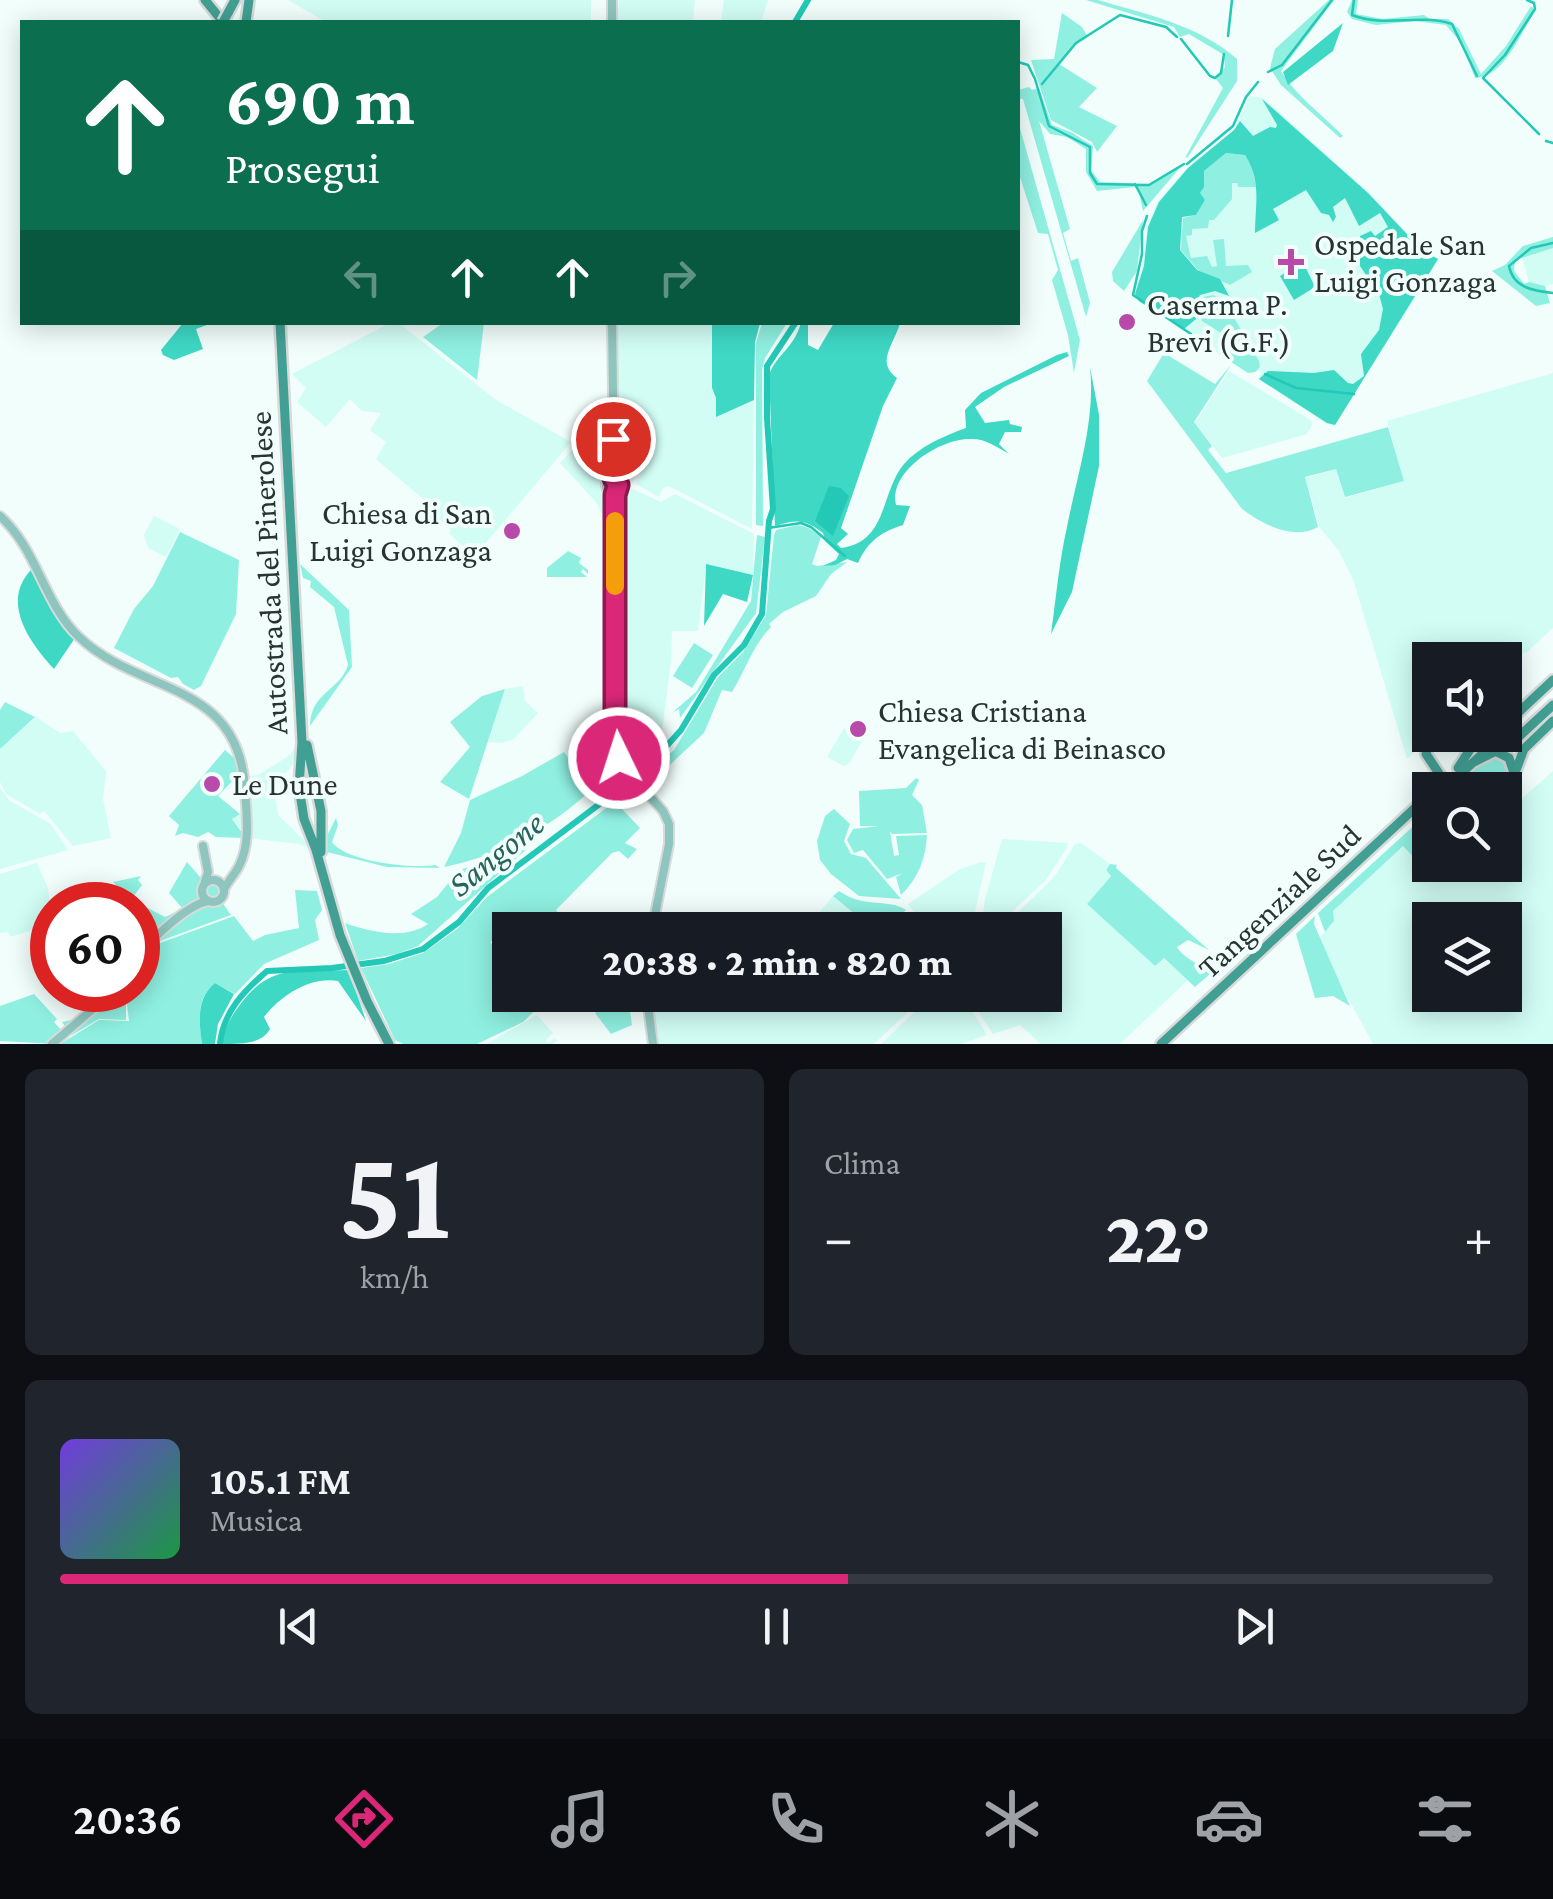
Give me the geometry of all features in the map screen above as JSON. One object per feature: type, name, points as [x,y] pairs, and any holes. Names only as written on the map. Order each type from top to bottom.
[{"type":"highway","points":[[208,0],[225,20],[234,0]]},
{"type":"highway","name":"Autostrada del Pinerolese","points":[[282,325],[307,748],[317,784],[323,862],[342,934]]},
{"type":"highway","name":"Autostrada del Pinerolese","points":[[282,325],[302,815],[342,934],[392,1044]]},
{"type":"highway","points":[[1522,708],[1553,680]]},
{"type":"highway","points":[[1522,717],[1553,688]]},
{"type":"highway","points":[[1522,733],[1553,704]]},
{"type":"highway","points":[[1515,772],[1524,749],[1553,720]]},
{"type":"highway","points":[[1458,768],[1468,752]]},
{"type":"highway","name":"Tangenziale Sud","points":[[1454,772],[1475,752]]},
{"type":"highway","points":[[1463,772],[1485,752]]},
{"type":"highway","points":[[1474,762],[1495,752],[1511,760],[1514,772]]},
{"type":"highway","name":"Tangenziale Sud","points":[[1161,1044],[1412,811]]},
{"type":"highway","name":"Tangenziale Sud","points":[[1170,1044],[1412,819]]},
{"type":"main road","points":[[612,325],[615,739],[623,768],[668,819],[670,837],[655,912]]},
{"type":"main road","points":[[0,516],[19,537],[78,636],[108,657],[203,704],[226,728],[239,754],[246,810],[245,849],[234,874],[212,884],[204,902]]},
{"type":"main road","points":[[160,933],[204,902],[220,900],[212,884],[206,848]]},
{"type":"main road","points":[[52,1044],[89,1012]]},
{"type":"main road","points":[[647,1012],[652,1044]]},
{"type":"shaded area","points":[[288,0],[591,0],[591,20],[323,20]]},
{"type":"shaded area","points":[[619,0],[695,0],[693,20],[617,20]]},
{"type":"shaded area","points":[[724,0],[768,0],[762,20],[721,20]]},
{"type":"shaded area","points":[[1086,0],[1098,0],[1171,22],[1206,37],[1237,59],[1237,81],[1188,157],[1185,158],[1223,88],[1216,79],[1225,67],[1224,55],[1189,34],[1180,37],[1174,27]]},
{"type":"shaded area","points":[[1329,0],[1334,0],[1281,71],[1343,136],[1340,138],[1281,85],[1270,68],[1275,49]]},
{"type":"shaded area","points":[[1352,0],[1358,0],[1356,14],[1383,19],[1424,15],[1448,19],[1459,29],[1481,74],[1506,46],[1531,6],[1535,11],[1503,62],[1485,76],[1475,78],[1462,44],[1446,25],[1415,21],[1376,25],[1352,19],[1347,12]]},
{"type":"shaded area","points":[[1062,13],[1082,27],[1088,37],[1059,64],[1097,88],[1079,107],[1117,126],[1097,152],[1092,142],[1051,120],[1031,60],[1054,59]]},
{"type":"shaded area","points":[[1343,23],[1333,51],[1288,85],[1283,72]]},
{"type":"shaded area","points":[[1039,88],[1052,125],[1093,146],[1091,170],[1100,182],[1149,184],[1184,163],[1143,211],[1135,187],[1097,191],[1086,172],[1086,149],[1067,137],[1050,134],[1039,121],[1070,229],[1063,233],[1071,261],[1078,258],[1090,303],[1086,317],[1020,99],[1020,89]]},
{"type":"shaded area","name":"Ospedale San Luigi Gonzaga","points":[[1250,96],[1263,98],[1368,192],[1423,250],[1439,259],[1335,425],[1327,424],[1258,379],[1262,373],[1259,370],[1248,373],[1139,302],[1134,294],[1143,266],[1147,227],[1158,201],[1188,167],[1234,130]]},
{"type":"shaded area","points":[[1262,99],[1368,193],[1423,251],[1438,259],[1335,425],[1259,379],[1268,371],[1334,370],[1353,384],[1364,376],[1361,354],[1379,330],[1383,309],[1379,294],[1360,266],[1360,236],[1371,231],[1375,236],[1388,227],[1380,213],[1359,226],[1345,198],[1333,207],[1333,222],[1329,215],[1321,213],[1306,190],[1273,209],[1279,220],[1255,233],[1254,174],[1245,155],[1226,153],[1204,171],[1200,193],[1205,200],[1196,215],[1182,217],[1180,250],[1197,270],[1220,279],[1229,296],[1215,291],[1200,295],[1193,306],[1196,319],[1184,329],[1139,301],[1135,294],[1144,266],[1148,227],[1159,202],[1188,168],[1240,121],[1253,136],[1276,128]]},
{"type":"shaded area","points":[[1020,128],[1080,340],[1074,373],[1052,280],[1058,270],[1048,234],[1038,233],[1020,177]]},
{"type":"shaded area","points":[[1226,153],[1245,155],[1252,166],[1256,187],[1232,183],[1232,199],[1214,220],[1209,220],[1208,228],[1192,229],[1192,235],[1186,236],[1191,258],[1207,256],[1212,267],[1217,266],[1213,240],[1224,239],[1226,266],[1248,265],[1252,272],[1230,285],[1198,270],[1181,250],[1183,218],[1196,215],[1205,200],[1199,193],[1204,187],[1204,171]]},
{"type":"shaded area","points":[[1143,220],[1137,271],[1124,291],[1113,281],[1112,272]]},
{"type":"shaded area","points":[[1553,237],[1553,248],[1515,260],[1514,271],[1524,284],[1545,286],[1550,303],[1536,306],[1492,271],[1505,265],[1523,246]]},
{"type":"shaded area","points":[[1553,248],[1553,284],[1529,282],[1522,256]]},
{"type":"shaded area","points":[[1303,262],[1315,287],[1294,300],[1280,276]]},
{"type":"shaded area","points":[[1213,295],[1224,300],[1259,361],[1255,372],[1248,373],[1219,354],[1229,338],[1202,321],[1198,310],[1203,297]]},
{"type":"shaded area","points":[[181,325],[207,325],[196,329],[203,349],[174,360],[161,350]]},
{"type":"shaded area","points":[[386,325],[402,325],[496,400],[571,442],[474,557],[421,503],[423,499],[376,459],[386,442],[370,430],[381,413],[362,411],[350,399],[326,427],[297,402],[306,388],[292,374]]},
{"type":"shaded area","points":[[440,325],[484,325],[477,380],[423,337]]},
{"type":"shaded area","points":[[616,325],[712,325],[711,388],[716,398],[716,416],[754,400],[752,529],[669,486],[663,488],[659,497],[636,484],[649,456],[646,449],[652,442],[634,428],[615,435]]},
{"type":"shaded area","points":[[712,325],[759,325],[755,342],[754,400],[716,417]]},
{"type":"shaded area","points":[[761,325],[786,325],[762,370],[763,526],[756,525],[756,343]]},
{"type":"shaded area","points":[[800,325],[808,325],[808,345],[818,350],[833,325],[899,325],[887,359],[887,366],[897,378],[883,406],[841,528],[848,534],[837,544],[841,548],[856,544],[875,526],[896,476],[910,458],[933,442],[966,428],[965,410],[981,393],[1057,355],[1067,352],[1069,356],[1004,387],[975,407],[985,423],[1009,420],[1010,424],[1022,427],[1021,432],[1005,432],[999,444],[1009,454],[972,439],[933,450],[900,480],[896,505],[910,506],[903,525],[876,538],[858,563],[847,559],[823,566],[839,554],[825,541],[823,533],[800,522],[775,526],[769,375]]},
{"type":"shaded area","points":[[1164,353],[1215,384],[1231,365],[1194,422],[1212,446],[1208,450],[1226,473],[1388,427],[1404,481],[1345,497],[1336,469],[1305,477],[1318,527],[1289,531],[1259,520],[1242,509],[1147,381]]},
{"type":"shaded area","points":[[1090,367],[1099,415],[1099,466],[1072,592],[1051,634],[1062,554],[1088,427]]},
{"type":"shaded area","points":[[1229,371],[1311,420],[1307,434],[1222,458],[1195,423]]},
{"type":"shaded area","points":[[1553,373],[1553,628],[1522,654],[1522,642],[1412,642],[1415,752],[1407,759],[1353,579],[1339,551],[1320,528],[1305,478],[1336,469],[1345,498],[1404,481],[1387,421]]},
{"type":"shaded area","points":[[582,421],[608,435],[609,453],[606,455],[571,436]]},
{"type":"shaded area","points":[[574,448],[599,457],[599,468],[606,474],[608,513],[602,514],[560,463]]},
{"type":"shaded area","points":[[624,485],[661,502],[675,494],[754,534],[753,575],[706,565],[698,631],[672,631],[662,731],[624,763],[616,740],[616,495]]},
{"type":"shaded area","points":[[829,486],[841,488],[849,496],[833,536],[815,521]]},
{"type":"shaded area","points":[[154,516],[180,529],[166,557],[148,548],[144,535]]},
{"type":"shaded area","points":[[798,525],[821,537],[812,564],[847,562],[831,574],[816,596],[783,612],[769,624],[771,627],[754,649],[732,692],[722,690],[704,733],[645,788],[639,781],[674,750],[718,677],[743,652],[766,615],[774,535],[776,530]]},
{"type":"shaded area","points":[[180,532],[239,560],[236,614],[201,686],[194,690],[178,677],[171,678],[114,648],[134,609],[153,586]]},
{"type":"shaded area","points":[[757,535],[765,537],[756,613],[680,718],[679,709],[672,713],[696,692],[751,601]]},
{"type":"shaded area","points":[[568,551],[581,558],[579,563],[588,574],[583,569],[581,572],[587,577],[547,577],[547,568]]},
{"type":"shaded area","points":[[300,564],[349,610],[352,667],[310,726],[315,706],[348,665],[334,607],[310,587],[311,581],[303,578]]},
{"type":"shaded area","points":[[706,564],[753,575],[747,602],[723,594],[704,626]]},
{"type":"shaded area","points":[[32,569],[75,638],[54,669],[28,634],[18,608],[18,594]]},
{"type":"shaded area","points":[[694,643],[713,655],[692,688],[673,676]]},
{"type":"shaded area","points":[[523,686],[525,701],[538,713],[514,739],[488,742],[505,689]]},
{"type":"shaded area","points":[[505,689],[469,799],[440,782],[470,747],[450,722],[482,696]]},
{"type":"shaded area","points":[[5,702],[35,717],[0,749],[0,710]]},
{"type":"shaded area","points":[[36,717],[60,733],[73,731],[106,771],[103,799],[111,838],[73,846],[44,811],[40,814],[6,794],[0,782],[0,749]]},
{"type":"shaded area","points":[[844,728],[863,739],[844,766],[827,757]]},
{"type":"shaded area","points":[[299,740],[293,764],[274,788],[278,815],[313,849],[247,838],[232,818],[248,810],[247,777],[260,774],[290,755]]},
{"type":"shaded area","name":"Le Dune","points":[[225,750],[240,763],[241,772],[218,796],[240,814],[232,819],[246,838],[216,837],[208,832],[198,837],[183,833],[175,836],[179,825],[169,816]]},
{"type":"shaded area","points":[[564,752],[582,775],[588,793],[521,840],[444,867],[461,833],[470,800]]},
{"type":"shaded area","points":[[1490,755],[1503,755],[1512,772],[1470,772]]},
{"type":"shaded area","points":[[1553,771],[1553,1044],[1373,1044],[1320,937],[1333,924],[1333,911],[1403,845],[1412,855],[1412,882],[1522,882],[1522,798]]},
{"type":"shaded area","points":[[916,778],[919,780],[912,795],[922,805],[927,833],[890,831],[894,856],[899,855],[896,836],[927,835],[920,868],[901,895],[896,877],[903,873],[887,879],[863,850],[854,853],[847,840],[853,829],[879,826],[860,826],[859,791],[906,788]]},
{"type":"shaded area","points":[[636,786],[623,799],[626,803],[622,809],[640,828],[625,843],[637,849],[628,859],[619,851],[612,853],[558,912],[492,912],[492,1012],[533,1012],[523,1022],[477,1044],[403,1044],[395,1040],[361,968],[423,953],[457,929],[487,897]]},
{"type":"shaded area","points":[[0,788],[10,801],[50,823],[68,850],[0,869]]},
{"type":"shaded area","points":[[834,809],[850,824],[844,841],[851,854],[866,858],[901,899],[859,896],[820,860],[817,841],[825,816]]},
{"type":"shaded area","points":[[336,818],[338,825],[332,842],[351,855],[440,868],[387,867],[323,851]]},
{"type":"shaded area","points":[[1412,827],[1412,856],[1403,846],[1333,911],[1334,921],[1325,932],[1318,913]]},
{"type":"shaded area","points":[[1002,839],[1068,843],[1045,881],[1011,912],[983,912]]},
{"type":"shaded area","points":[[1081,843],[1110,864],[1105,870],[1111,875],[1087,904],[1155,966],[1163,958],[1188,980],[1120,1044],[1041,1044],[1020,1025],[993,1034],[978,1012],[1062,1012],[1062,912],[1018,912],[1055,876],[1075,844]]},
{"type":"shaded area","points":[[526,844],[528,848],[418,946],[358,961],[345,923],[387,933],[419,929],[428,924],[411,914],[437,897],[459,870]]},
{"type":"shaded area","points":[[187,862],[207,885],[220,886],[219,898],[231,915],[160,941],[160,914],[165,917],[183,909],[169,893]]},
{"type":"shaded area","points":[[37,863],[45,882],[30,882],[30,931],[10,937],[8,932],[0,933],[0,874]]},
{"type":"shaded area","points":[[986,863],[975,912],[914,912],[908,904],[960,869]]},
{"type":"shaded area","points":[[1110,864],[1117,865],[1209,950],[1188,940],[1177,947],[1185,956],[1208,971],[1217,980],[1210,974],[1195,987],[1164,958],[1155,966],[1087,904],[1111,876],[1106,870]]},
{"type":"shaded area","points":[[141,876],[140,882],[113,882]]},
{"type":"shaded area","points":[[295,890],[317,891],[322,910],[315,920],[319,940],[264,964],[235,994],[215,983],[202,1003],[202,1044],[60,1044],[99,1020],[129,1021],[128,1012],[160,1012],[160,943],[234,916],[253,941],[299,928]]},
{"type":"shaded area","points":[[839,891],[858,900],[892,904],[906,910],[852,912],[833,896]]},
{"type":"shaded area","points":[[833,896],[852,912],[820,912]]},
{"type":"shaded area","points":[[1315,916],[1314,924],[1350,1006],[1333,996],[1315,998],[1296,934]]},
{"type":"shaded area","points":[[303,970],[349,970],[366,1021],[338,981],[327,980],[296,989],[271,1009],[264,1017],[270,1029],[262,1038],[222,1044],[235,1012],[265,980]]},
{"type":"shaded area","points":[[215,983],[234,994],[218,1024],[215,1044],[202,1044],[202,1003]]},
{"type":"shaded area","points":[[30,995],[30,1012],[51,1012],[68,1038],[56,1044],[0,1041],[0,1006]]},
{"type":"shaded area","points":[[83,1012],[126,1012],[126,1020],[99,1019],[72,1035],[62,1022]]},
{"type":"shaded area","points":[[630,1012],[632,1025],[611,1034],[595,1013]]},
{"type":"shaded area","points":[[653,1012],[908,1012],[874,1044],[658,1044]]},
{"type":"shaded area","points":[[914,1012],[973,1012],[987,1035],[961,1044],[881,1044]]},
{"type":"shaded area","points":[[537,1015],[553,1033],[546,1040],[548,1043],[555,1038],[553,1044],[486,1044]]},
{"type":"waterway","name":"Sangone","points":[[796,20],[808,0]]},
{"type":"waterway","points":[[1228,36],[1232,0]]},
{"type":"waterway","points":[[1268,72],[1282,65],[1332,0]]},
{"type":"waterway","points":[[1354,0],[1352,15],[1364,19],[1452,24],[1477,76]]},
{"type":"waterway","points":[[1527,0],[1534,3],[1535,9],[1505,55],[1483,78],[1539,134]]},
{"type":"waterway","points":[[1042,84],[1076,43],[1120,15],[1166,27],[1177,37]]},
{"type":"waterway","points":[[1181,39],[1215,78],[1221,73],[1224,54]]},
{"type":"waterway","points":[[1020,63],[1028,65],[1035,79],[1049,126],[1090,147],[1090,173],[1097,184],[1149,185],[1184,164]]},
{"type":"waterway","points":[[1187,164],[1233,126],[1246,97],[1258,82]]},
{"type":"waterway","points":[[1546,141],[1553,143]]},
{"type":"waterway","points":[[1135,184],[1146,205]]},
{"type":"waterway","points":[[1147,216],[1133,295],[1191,334]]},
{"type":"waterway","points":[[1553,243],[1531,248],[1509,266],[1520,284],[1553,293]]},
{"type":"waterway","name":"Sangone","points":[[220,1044],[230,1012],[267,971],[384,961],[423,949],[459,922],[488,888],[646,769],[681,730],[714,675],[744,645],[762,614],[773,509],[767,366],[794,325]]},
{"type":"waterway","points":[[1265,374],[1296,388],[1354,394]]},
{"type":"waterway","points":[[768,528],[801,523],[845,556]]},
{"type":"slow traffic","points":[[615,521],[615,586]]},
{"type":"place","name":"Ospedale San Luigi Gonzaga","points":[[1291,262]]},
{"type":"place","name":"Caserma P. Brevi (G.F.)","points":[[1127,322]]},
{"type":"place","name":"Chiesa di San Luigi Gonzaga","points":[[512,531]]},
{"type":"place","name":"Chiesa Cristiana Evangelica di Beinasco","points":[[858,729]]},
{"type":"place","name":"Le Dune","points":[[212,784]]},
{"type":"route","points":[[613,439],[614,478],[618,485],[615,739],[619,758]]}]
